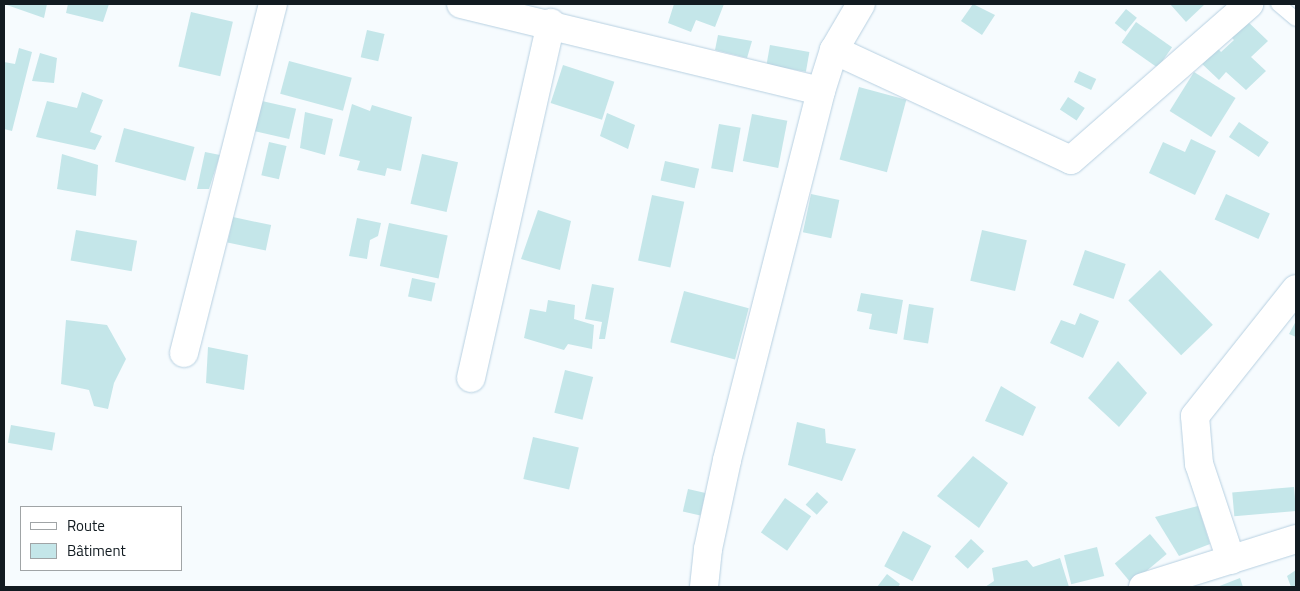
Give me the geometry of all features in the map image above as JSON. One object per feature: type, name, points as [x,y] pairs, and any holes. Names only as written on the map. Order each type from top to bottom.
[{"type":"street","points":[[184,353],[273,4]]},
{"type":"street","points":[[461,4],[551,23],[822,91]]},
{"type":"street","points":[[704,587],[708,549],[727,460],[822,91],[834,50],[861,4]]},
{"type":"street","points":[[834,50],[1071,160],[1249,4]]},
{"type":"street","points":[[471,378],[551,23]]},
{"type":"street","points":[[1231,560],[1199,464],[1195,416],[1296,289]]},
{"type":"street","points":[[1143,587],[1296,539]]},
{"type":"lane","points":[[1278,4],[1296,19]]},
{"type":"building","points":[[4,4],[47,4],[44,18]]},
{"type":"building","points":[[68,4],[109,4],[103,22],[66,13]]},
{"type":"building","points":[[674,4],[724,4],[715,27],[696,20],[691,32],[668,23]]},
{"type":"building","points":[[973,4],[995,15],[982,35],[961,21]]},
{"type":"building","points":[[1170,4],[1205,4],[1186,22]]},
{"type":"building","points":[[1126,9],[1137,18],[1126,32],[1115,23]]},
{"type":"building","points":[[191,12],[233,22],[220,76],[178,67]]},
{"type":"building","points":[[1244,18],[1268,41],[1251,57],[1266,71],[1246,90],[1226,72],[1219,80],[1199,61],[1215,45],[1221,52],[1234,40],[1228,34]]},
{"type":"building","points":[[1136,22],[1172,47],[1158,68],[1122,42]]},
{"type":"building","points":[[367,30],[385,34],[378,61],[361,57]]},
{"type":"building","points":[[718,35],[752,41],[747,58],[715,50]]},
{"type":"building","points":[[770,45],[809,52],[806,72],[767,65]]},
{"type":"building","points":[[19,48],[32,52],[12,131],[4,129],[4,62],[15,64]]},
{"type":"building","points":[[40,53],[57,58],[54,83],[32,81]]},
{"type":"building","points":[[289,61],[352,78],[343,111],[280,94]]},
{"type":"building","points":[[563,65],[614,82],[602,120],[551,103]]},
{"type":"building","points":[[1079,71],[1096,79],[1091,90],[1074,82]]},
{"type":"building","points":[[1194,72],[1236,98],[1211,137],[1170,111]]},
{"type":"building","points":[[859,87],[906,100],[887,172],[840,159]]},
{"type":"building","points":[[82,92],[103,100],[90,132],[102,136],[95,150],[36,137],[47,101],[77,108]]},
{"type":"building","points":[[1068,97],[1085,108],[1077,120],[1060,110]]},
{"type":"building","points":[[262,101],[296,109],[289,139],[255,131]]},
{"type":"building","points":[[352,104],[370,111],[372,105],[412,117],[401,171],[387,168],[385,176],[357,170],[360,161],[339,156]]},
{"type":"building","points":[[305,112],[333,119],[325,155],[300,148]]},
{"type":"building","points":[[607,113],[635,125],[628,149],[600,136]]},
{"type":"building","points":[[752,114],[787,121],[778,168],[743,161]]},
{"type":"building","points":[[1239,122],[1269,142],[1259,157],[1229,137]]},
{"type":"building","points":[[719,124],[741,128],[733,172],[711,168]]},
{"type":"building","points":[[124,128],[195,147],[185,181],[115,162]]},
{"type":"building","points":[[1191,139],[1216,151],[1195,195],[1149,173],[1163,142],[1185,152]]},
{"type":"building","points":[[269,142],[287,146],[279,179],[261,175]]},
{"type":"building","points":[[205,152],[220,155],[209,189],[197,189]]},
{"type":"building","points":[[62,154],[98,165],[96,196],[57,189]]},
{"type":"building","points":[[422,154],[458,162],[447,212],[411,204]]},
{"type":"building","points":[[665,161],[699,169],[695,188],[661,180]]},
{"type":"building","points":[[811,194],[839,200],[831,238],[803,232]]},
{"type":"building","points":[[1226,194],[1270,214],[1258,239],[1215,220]]},
{"type":"building","points":[[652,195],[684,202],[670,267],[638,261]]},
{"type":"building","points":[[538,210],[571,221],[560,270],[521,259]]},
{"type":"building","points":[[233,217],[271,225],[266,251],[228,242]]},
{"type":"building","points":[[357,218],[381,223],[378,236],[370,240],[367,259],[349,256]]},
{"type":"building","points":[[389,223],[448,235],[439,279],[380,266]]},
{"type":"building","points":[[76,230],[137,241],[132,271],[71,261]]},
{"type":"building","points":[[982,230],[1027,240],[1015,291],[970,281]]},
{"type":"building","points":[[1085,250],[1126,264],[1114,299],[1073,285]]},
{"type":"building","points":[[1160,270],[1213,325],[1181,355],[1128,301]]},
{"type":"building","points":[[412,278],[435,283],[432,302],[408,297]]},
{"type":"building","points":[[592,284],[614,288],[605,339],[599,339],[602,322],[585,319]]},
{"type":"building","points":[[684,291],[749,308],[735,360],[670,342]]},
{"type":"building","points":[[861,293],[903,300],[897,334],[869,329],[872,314],[857,311]]},
{"type":"building","points":[[548,300],[575,305],[574,319],[594,325],[592,349],[568,344],[564,350],[524,338],[530,309],[546,312]]},
{"type":"building","points":[[909,304],[934,308],[928,343],[903,340]]},
{"type":"building","points":[[1080,313],[1099,321],[1083,358],[1050,343],[1061,320],[1075,325]]},
{"type":"building","points":[[66,320],[107,325],[126,359],[114,383],[108,409],[94,406],[89,390],[61,384]]},
{"type":"building","points":[[1296,321],[1296,337],[1289,334]]},
{"type":"building","points":[[208,347],[248,355],[244,390],[206,383]]},
{"type":"building","points":[[1118,361],[1147,393],[1119,427],[1088,398]]},
{"type":"building","points":[[565,370],[593,377],[582,420],[554,413]]},
{"type":"building","points":[[1001,386],[1036,407],[1023,436],[985,421]]},
{"type":"building","points":[[797,422],[825,429],[826,443],[856,449],[842,481],[788,465]]},
{"type":"building","points":[[11,425],[55,433],[52,451],[8,443]]},
{"type":"building","points":[[533,437],[579,448],[569,489],[523,479]]},
{"type":"building","points":[[973,456],[1008,483],[979,528],[937,496]]},
{"type":"building","points":[[1294,487],[1296,511],[1234,516],[1232,492]]},
{"type":"building","points":[[688,489],[706,493],[700,515],[683,511]]},
{"type":"building","points":[[817,492],[828,502],[817,515],[806,505]]},
{"type":"building","points":[[785,498],[811,516],[787,551],[761,532]]},
{"type":"building","points":[[1198,506],[1210,544],[1179,556],[1155,517]]},
{"type":"building","points":[[903,531],[931,546],[912,581],[884,566]]},
{"type":"building","points":[[1150,534],[1167,554],[1131,583],[1115,564]]},
{"type":"building","points":[[971,539],[984,551],[968,569],[955,557]]},
{"type":"building","points":[[1097,547],[1104,576],[1071,584],[1064,555]]},
{"type":"building","points":[[1060,558],[1069,587],[985,587],[994,581],[992,568],[1027,560],[1033,567]]},
{"type":"building","points":[[1296,570],[1296,587],[1291,587],[1287,576]]},
{"type":"building","points":[[887,574],[900,584],[898,587],[877,587]]},
{"type":"building","points":[[1240,578],[1243,587],[1217,587]]}]
